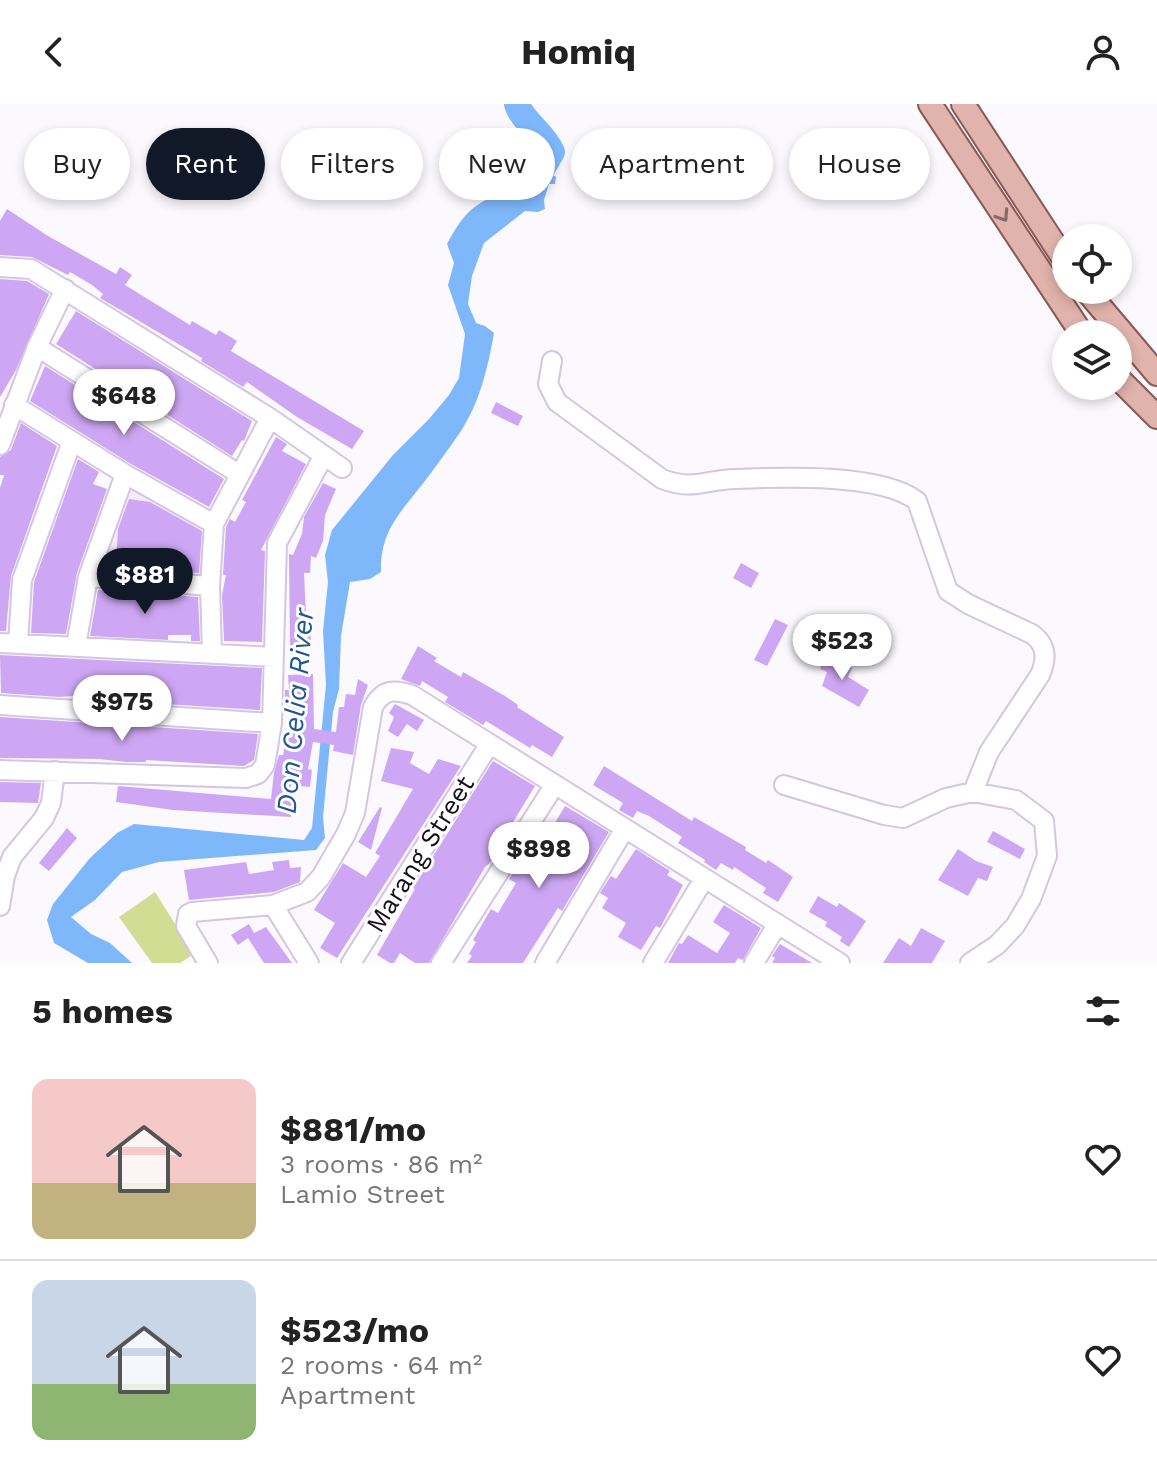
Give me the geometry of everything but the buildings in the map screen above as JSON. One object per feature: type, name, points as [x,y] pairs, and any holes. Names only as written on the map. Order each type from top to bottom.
[{"type":"main road","points":[[930,104],[1073,320]]},
{"type":"main road","points":[[963,104],[1052,241]]},
{"type":"main road","points":[[1098,304],[1157,374]]},
{"type":"main road","points":[[1132,392],[1157,417]]},
{"type":"street","points":[[0,267],[31,269],[270,418],[342,468]]},
{"type":"street","points":[[0,445],[37,347],[65,289]]},
{"type":"street","points":[[37,347],[239,474]]},
{"type":"street","points":[[552,361],[548,384],[557,402],[662,479],[681,486],[731,479],[810,477],[893,488],[917,501],[948,591],[968,604],[1032,634],[1041,640],[1045,652],[1045,664],[1040,675],[989,752],[973,792]]},
{"type":"street","points":[[14,405],[125,474],[214,524]]},
{"type":"street","points":[[212,652],[210,586],[214,524],[270,418]]},
{"type":"street","points":[[72,441],[22,580],[9,643],[274,657]]},
{"type":"street","points":[[0,770],[246,778],[258,774],[265,765],[272,723],[277,543],[323,457]]},
{"type":"street","points":[[76,646],[88,577],[125,474]]},
{"type":"street","points":[[88,577],[210,586]]},
{"type":"street","points":[[208,963],[190,935],[185,919],[192,912],[273,905],[307,892],[321,877],[355,813],[373,707],[388,691],[412,695],[840,963]]},
{"type":"street","points":[[0,705],[272,723]]},
{"type":"street","name":"Marang Street","points":[[351,963],[489,745]]},
{"type":"street","points":[[0,906],[12,857],[44,818],[51,803],[55,771]]},
{"type":"street","points":[[784,785],[903,818],[946,798],[973,792],[1016,800],[1044,821],[1047,856],[1031,899],[1015,926],[997,945],[970,963]]},
{"type":"street","points":[[441,963],[554,786]]},
{"type":"street","points":[[545,963],[624,830]]},
{"type":"street","points":[[653,963],[704,879]]},
{"type":"street","points":[[273,905],[309,963]]},
{"type":"street","points":[[754,963],[777,925]]},
{"type":"shaded area","points":[[127,478],[211,525],[207,583],[92,575]]},
{"type":"green space","points":[[155,892],[194,954],[180,963],[152,963],[119,917]]},
{"type":"water","points":[[486,200],[544,200],[545,209],[525,211],[484,243],[472,276],[468,304],[476,323],[494,333],[478,396],[456,438],[392,525],[381,558],[381,572],[370,579],[350,582],[341,636],[339,689],[333,712],[323,817],[325,838],[316,850],[159,862],[122,872],[95,900],[71,917],[91,934],[110,943],[132,963],[88,963],[54,943],[47,920],[53,904],[90,858],[117,833],[134,824],[304,840],[312,828],[326,685],[323,631],[328,582],[325,555],[332,530],[393,455],[429,419],[459,378],[465,334],[448,285],[454,263],[447,244],[464,217]]},
{"type":"waterway","name":"Don Celia River","points":[[517,104],[534,128]]}]
